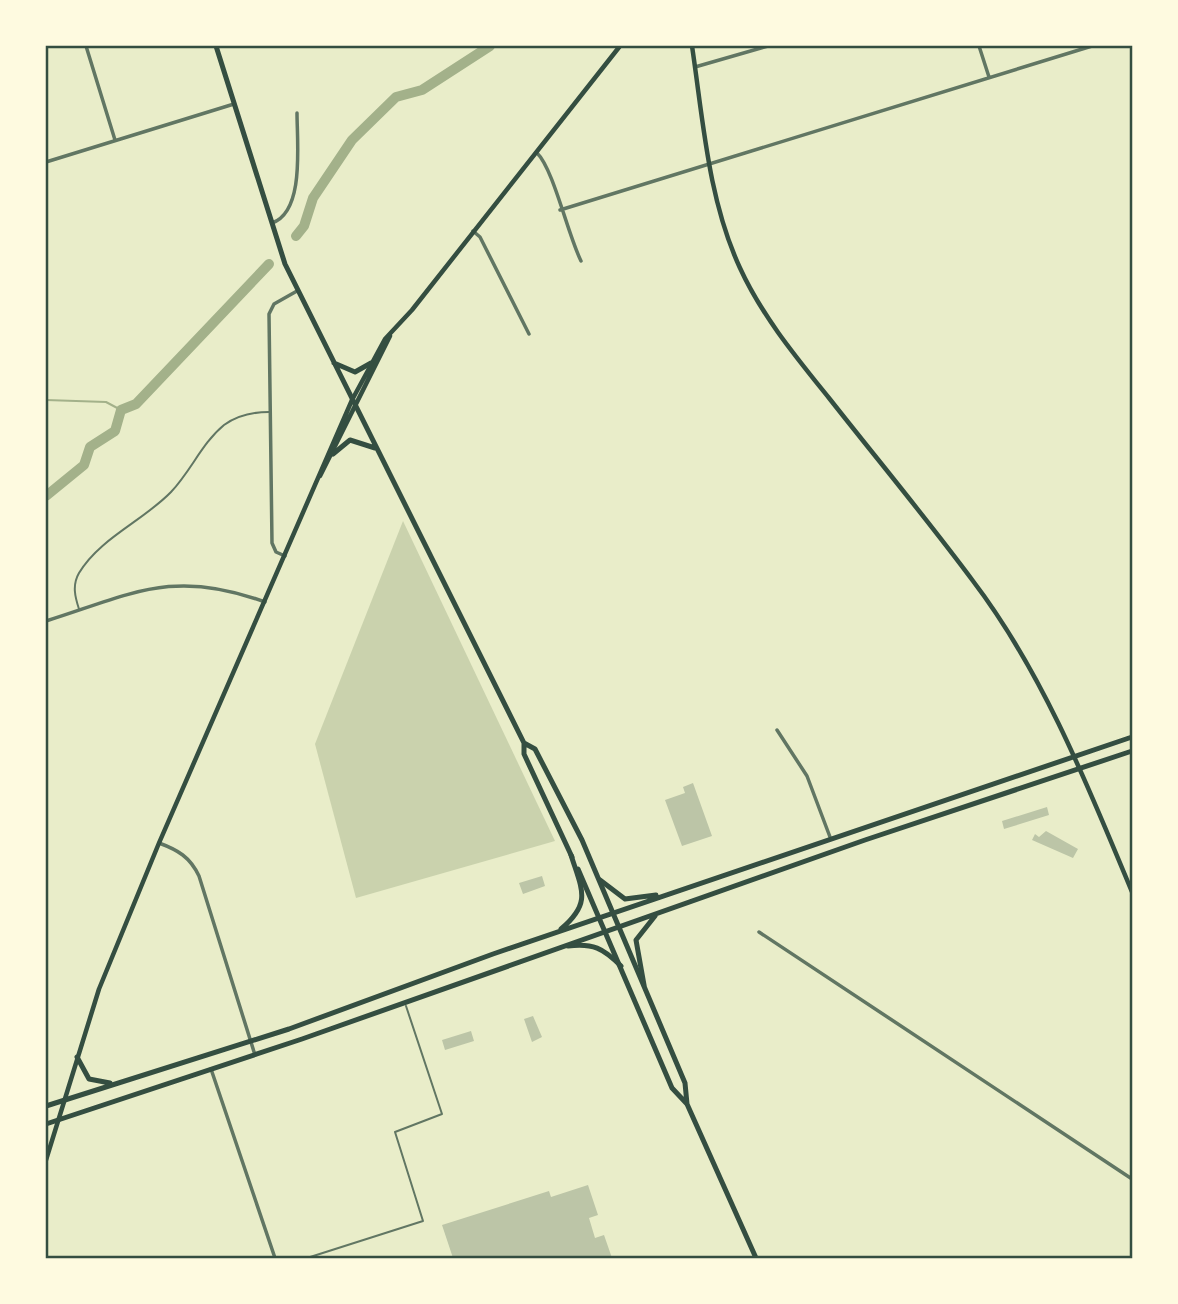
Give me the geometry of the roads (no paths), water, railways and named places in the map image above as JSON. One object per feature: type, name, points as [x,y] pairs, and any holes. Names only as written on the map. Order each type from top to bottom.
[{"type":"main road","points":[[216,46],[271,224],[297,291],[524,743],[524,754],[600,918],[672,1088],[687,1104]]},
{"type":"main road","points":[[320,477],[390,336],[620,46]]},
{"type":"main road","points":[[692,46],[710,162],[730,245],[762,309],[995,611],[1020,652],[1079,769],[1132,892]]},
{"type":"main road","points":[[46,1160],[114,947],[352,400],[384,340],[390,336]]},
{"type":"main road","points":[[333,363],[355,372],[364,370],[371,363]]},
{"type":"main road","points":[[333,454],[350,440],[376,448]]},
{"type":"main road","points":[[46,1106],[251,1041],[830,837],[1132,737]]},
{"type":"main road","points":[[524,743],[535,749],[600,880],[685,1083],[687,1104],[756,1258]]},
{"type":"main road","points":[[46,1124],[255,1055],[865,840],[1132,751]]},
{"type":"main road","points":[[558,931],[577,915],[583,901],[571,855]]},
{"type":"main road","points":[[600,880],[625,899],[673,892]]},
{"type":"main road","points":[[644,985],[636,940],[640,931],[657,914]]},
{"type":"main road","points":[[558,947],[595,946],[605,950],[621,966]]},
{"type":"main road","points":[[401,987],[405,1001]]},
{"type":"main road","points":[[77,1056],[89,1079],[117,1084]]},
{"type":"street","points":[[86,46],[114,140]]},
{"type":"street","points":[[695,66],[768,46]]},
{"type":"street","points":[[979,46],[989,78]]},
{"type":"street","points":[[560,210],[1092,46]]},
{"type":"street","points":[[46,162],[234,104]]},
{"type":"street","points":[[271,224],[283,219],[293,200],[297,113]]},
{"type":"street","points":[[536,151],[546,165],[560,210],[581,261]]},
{"type":"street","points":[[473,230],[481,240],[529,334]]},
{"type":"street","points":[[285,556],[276,552],[272,543],[269,314],[274,304],[297,291]]},
{"type":"street","points":[[46,621],[148,588],[175,584],[228,590],[265,602]]},
{"type":"street","points":[[777,730],[807,776],[830,837]]},
{"type":"street","points":[[159,843],[184,854],[193,863],[199,876],[255,1055]]},
{"type":"street","points":[[759,932],[1132,1179]]},
{"type":"street","points":[[211,1069],[275,1258]]},
{"type":"lane","points":[[79,610],[76,581],[94,554],[163,500],[206,443],[224,425],[248,414],[270,412]]},
{"type":"lane","points":[[307,1258],[423,1221],[395,1132],[442,1114],[405,1001]]},
{"type":"waterway","points":[[296,236],[304,226],[313,198],[352,140],[396,97],[422,90],[490,46]]},
{"type":"waterway","points":[[46,496],[84,465],[90,447],[115,431],[121,410],[136,404],[269,264]]},
{"type":"waterway","points":[[46,400],[106,402],[121,410]]}]
